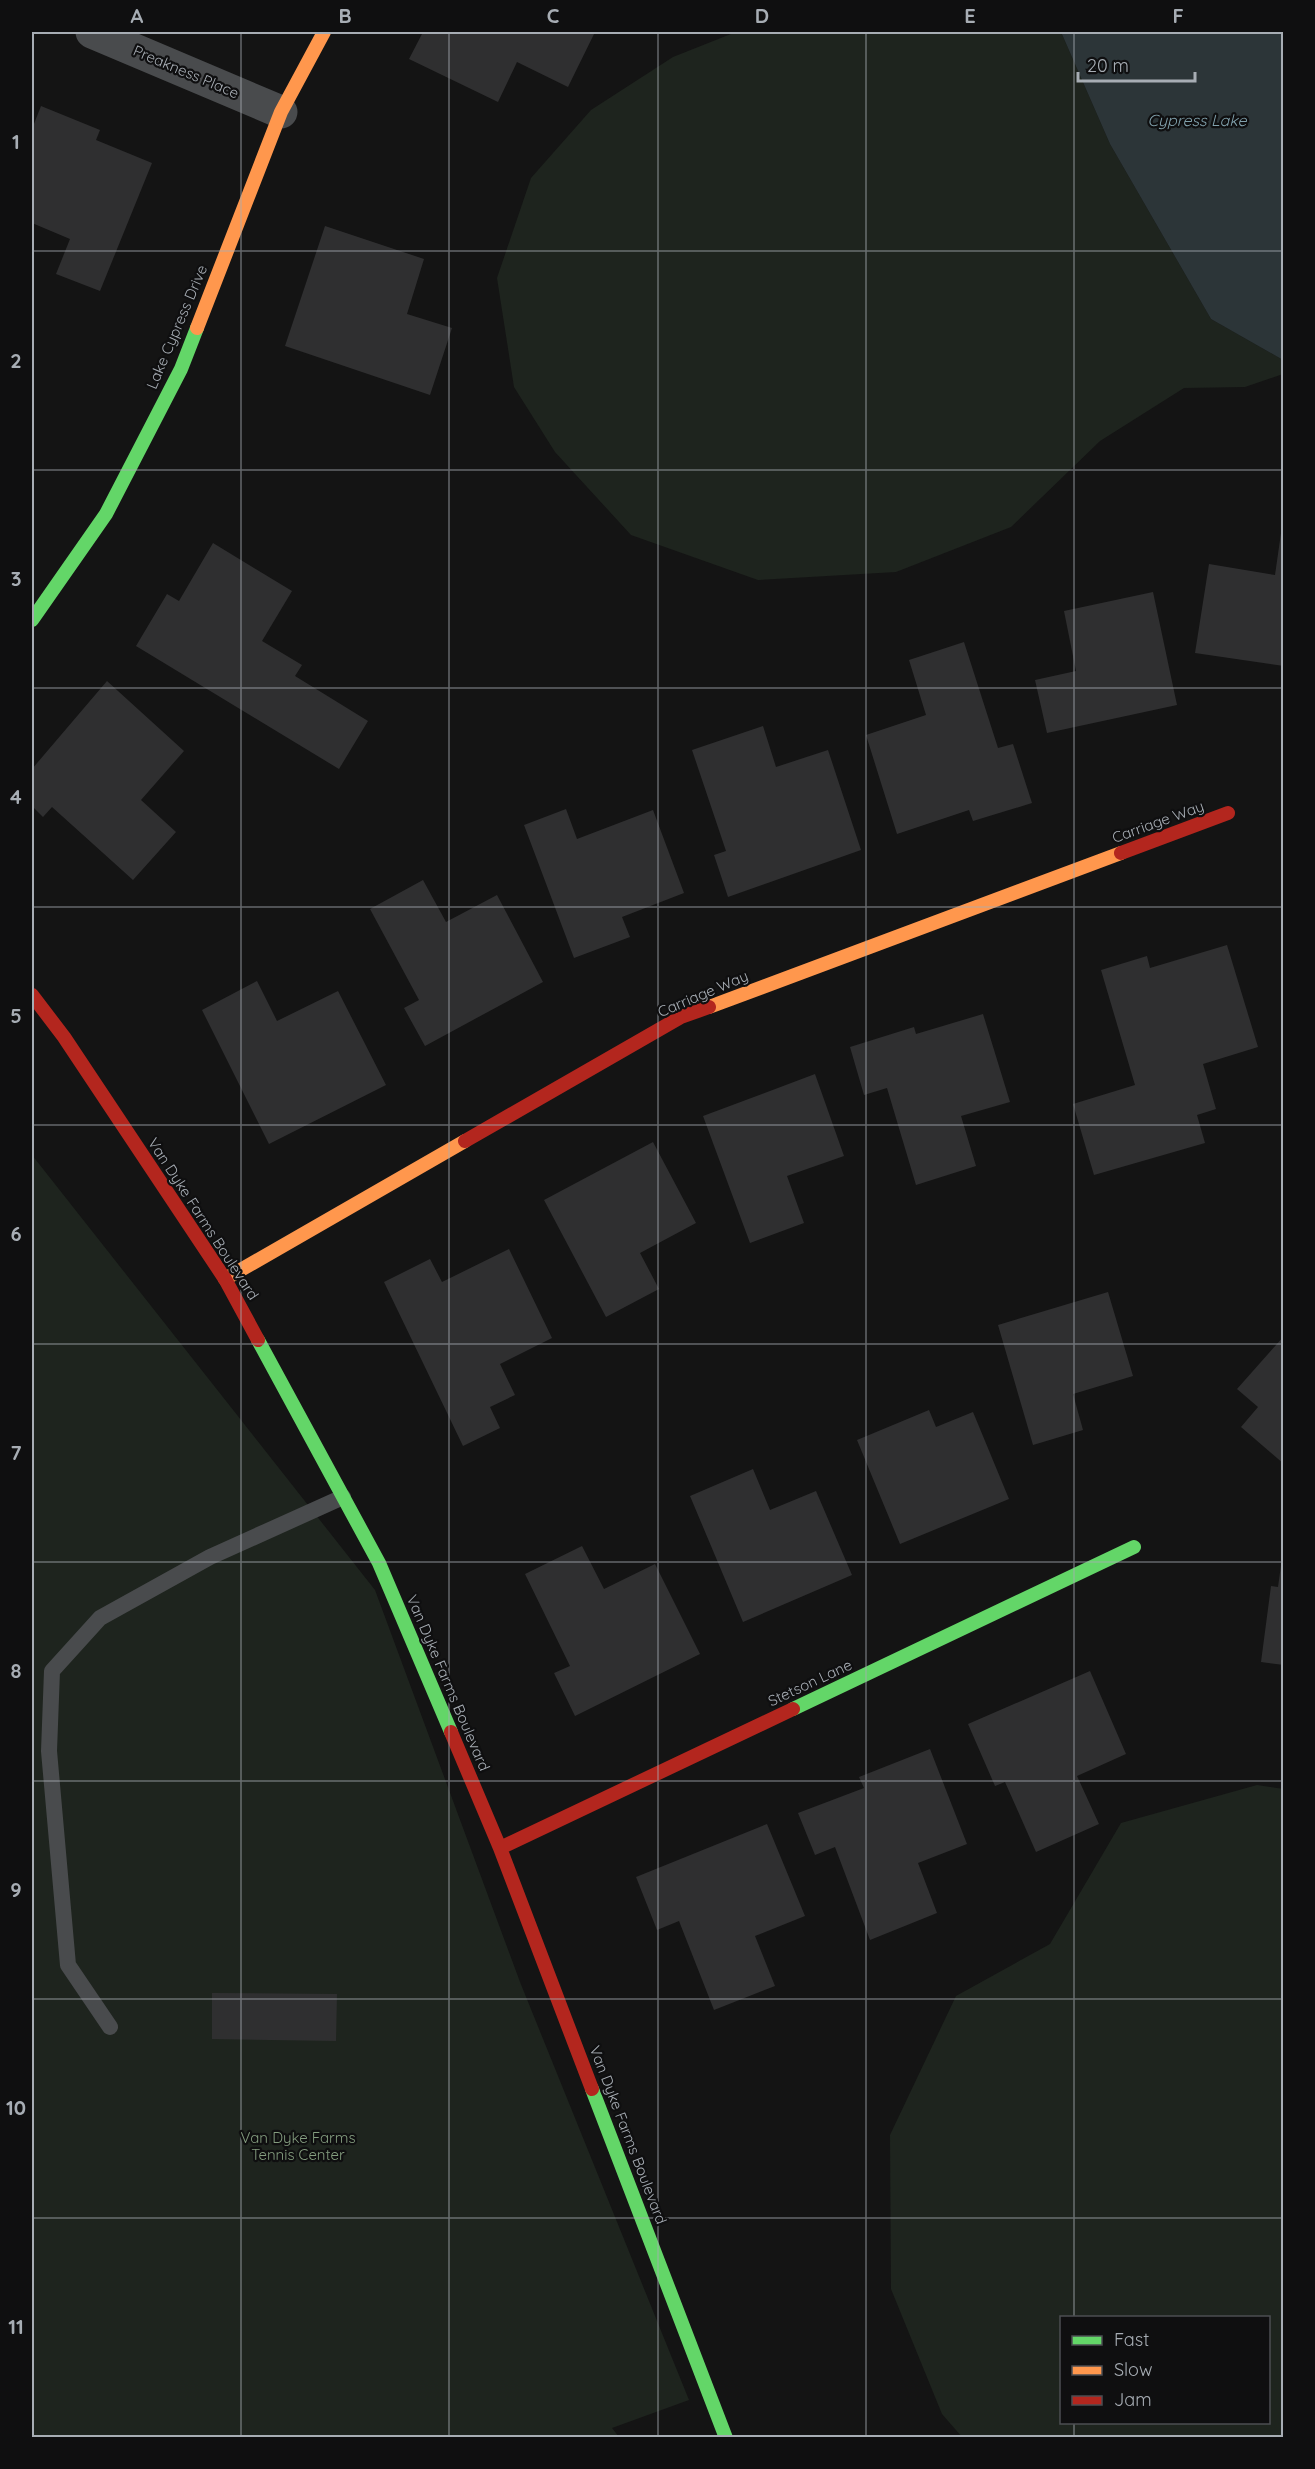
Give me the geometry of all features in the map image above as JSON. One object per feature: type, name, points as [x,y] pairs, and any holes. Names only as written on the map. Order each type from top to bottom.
[{"type":"street","name":"Preakness Place","points":[[92,32],[281,112]]},
{"type":"street","name":"Lake Cypress Drive","points":[[32,620],[106,514],[181,369],[281,112],[324,32]]},
{"type":"street","name":"Carriage Way","points":[[225,1279],[681,1017],[1228,813]]},
{"type":"street","name":"Van Dyke Farms Boulevard","points":[[32,995],[64,1037],[225,1279],[379,1563],[500,1848],[726,2438]]},
{"type":"street","name":"Stetson Lane","points":[[500,1848],[1134,1547]]},
{"type":"lane","points":[[110,2026],[68,1965],[49,1751],[52,1671],[100,1618],[210,1557],[343,1497]]},
{"type":"green space","points":[[736,32],[1061,32],[1110,144],[1211,319],[1283,360],[1283,374],[1245,387],[1184,388],[1100,441],[1011,527],[896,572],[758,580],[631,535],[555,452],[514,387],[497,278],[531,178],[591,110],[673,57]]},
{"type":"green space","name":"Van Dyke Farms Tennis Center","points":[[32,1155],[375,1590],[520,1982],[689,2400],[612,2428],[619,2437],[32,2437]]},
{"type":"green space","points":[[1257,1785],[1284,1789],[1283,2437],[962,2437],[942,2414],[891,2289],[890,2135],[956,1996],[1050,1944],[1121,1823]]},
{"type":"water","name":"Cypress Lake","points":[[1061,32],[1283,32],[1283,360],[1211,319],[1110,144]]},
{"type":"building","points":[[423,32],[595,32],[568,87],[517,62],[498,102],[409,59]]},
{"type":"building","points":[[41,106],[100,130],[96,140],[152,163],[100,291],[56,274],[70,239],[32,223],[32,129]]},
{"type":"building","points":[[325,226],[424,259],[407,314],[452,328],[430,395],[285,346]]},
{"type":"building","points":[[1282,526],[1284,666],[1195,653],[1209,564],[1275,575]]},
{"type":"building","points":[[213,543],[292,591],[262,641],[302,665],[295,676],[368,721],[339,769],[136,646],[167,594],[179,601]]},
{"type":"building","points":[[1153,592],[1177,705],[1047,733],[1035,680],[1076,671],[1064,611]]},
{"type":"building","points":[[964,642],[998,748],[1013,744],[1032,803],[973,821],[969,810],[897,834],[866,735],[926,715],[909,660]]},
{"type":"building","points":[[107,681],[184,751],[141,800],[176,832],[133,880],[52,807],[43,817],[32,806],[32,769]]},
{"type":"building","points":[[763,726],[776,767],[828,750],[861,850],[728,897],[714,855],[726,851],[692,750]]},
{"type":"building","points":[[566,809],[577,839],[653,810],[684,893],[622,917],[630,937],[574,958],[524,825]]},
{"type":"building","points":[[423,880],[446,922],[497,895],[543,982],[425,1046],[404,1008],[419,1000],[370,909]]},
{"type":"building","points":[[1227,945],[1258,1047],[1203,1064],[1216,1109],[1197,1115],[1205,1143],[1094,1175],[1073,1104],[1135,1085],[1101,970],[1147,956],[1150,968]]},
{"type":"building","points":[[257,981],[277,1021],[338,991],[386,1085],[269,1144],[202,1010]]},
{"type":"building","points":[[983,1014],[1010,1102],[961,1116],[976,1166],[916,1185],[887,1088],[864,1095],[850,1047],[914,1027],[916,1034]]},
{"type":"building","points":[[815,1074],[844,1156],[787,1176],[804,1223],[750,1243],[703,1116]]},
{"type":"building","points":[[653,1142],[696,1223],[640,1253],[659,1289],[606,1317],[544,1200]]},
{"type":"building","points":[[509,1249],[552,1338],[500,1364],[515,1395],[490,1407],[500,1428],[463,1446],[384,1282],[430,1259],[442,1282]]},
{"type":"building","points":[[1108,1292],[1133,1376],[1073,1394],[1083,1430],[1033,1445],[998,1325]]},
{"type":"building","points":[[1284,1336],[1284,1464],[1241,1427],[1258,1407],[1237,1389]]},
{"type":"building","points":[[929,1410],[936,1427],[973,1412],[1009,1499],[900,1544],[857,1440]]},
{"type":"building","points":[[753,1469],[770,1510],[816,1491],[852,1575],[743,1622],[690,1496]]},
{"type":"building","points":[[582,1546],[604,1589],[655,1564],[700,1654],[575,1716],[554,1673],[570,1666],[525,1574]]},
{"type":"building","points":[[1282,1558],[1284,1558],[1284,1665],[1261,1662],[1271,1586],[1278,1587]]},
{"type":"building","points":[[1090,1671],[1126,1754],[1077,1776],[1099,1824],[1036,1852],[1005,1782],[995,1786],[968,1724]]},
{"type":"building","points":[[930,1749],[967,1844],[918,1863],[937,1913],[870,1940],[835,1847],[815,1855],[798,1813],[864,1788],[859,1777]]},
{"type":"building","points":[[767,1824],[805,1916],[755,1936],[775,1986],[714,2010],[679,1921],[657,1930],[636,1877]]},
{"type":"building","points":[[212,1993],[337,1994],[336,2041],[212,2039]]},
{"type":"traffic: fast","points":[[32,620],[106,514],[181,369],[197,328]]},
{"type":"traffic: fast","points":[[258,1340],[379,1563],[451,1732]]},
{"type":"traffic: fast","points":[[793,1709],[1134,1547]]},
{"type":"traffic: fast","points":[[592,2089],[726,2438]]},
{"type":"traffic: slow","points":[[197,328],[281,112],[324,32]]},
{"type":"traffic: slow","points":[[709,1007],[1121,853]]},
{"type":"traffic: slow","points":[[225,1279],[465,1141]]},
{"type":"traffic: jam","points":[[1121,853],[1228,813]]},
{"type":"traffic: jam","points":[[32,995],[64,1037],[225,1279],[258,1340]]},
{"type":"traffic: jam","points":[[465,1141],[681,1017],[709,1007]]},
{"type":"traffic: jam","points":[[500,1848],[793,1709]]},
{"type":"traffic: jam","points":[[451,1732],[500,1848],[592,2089]]}]
